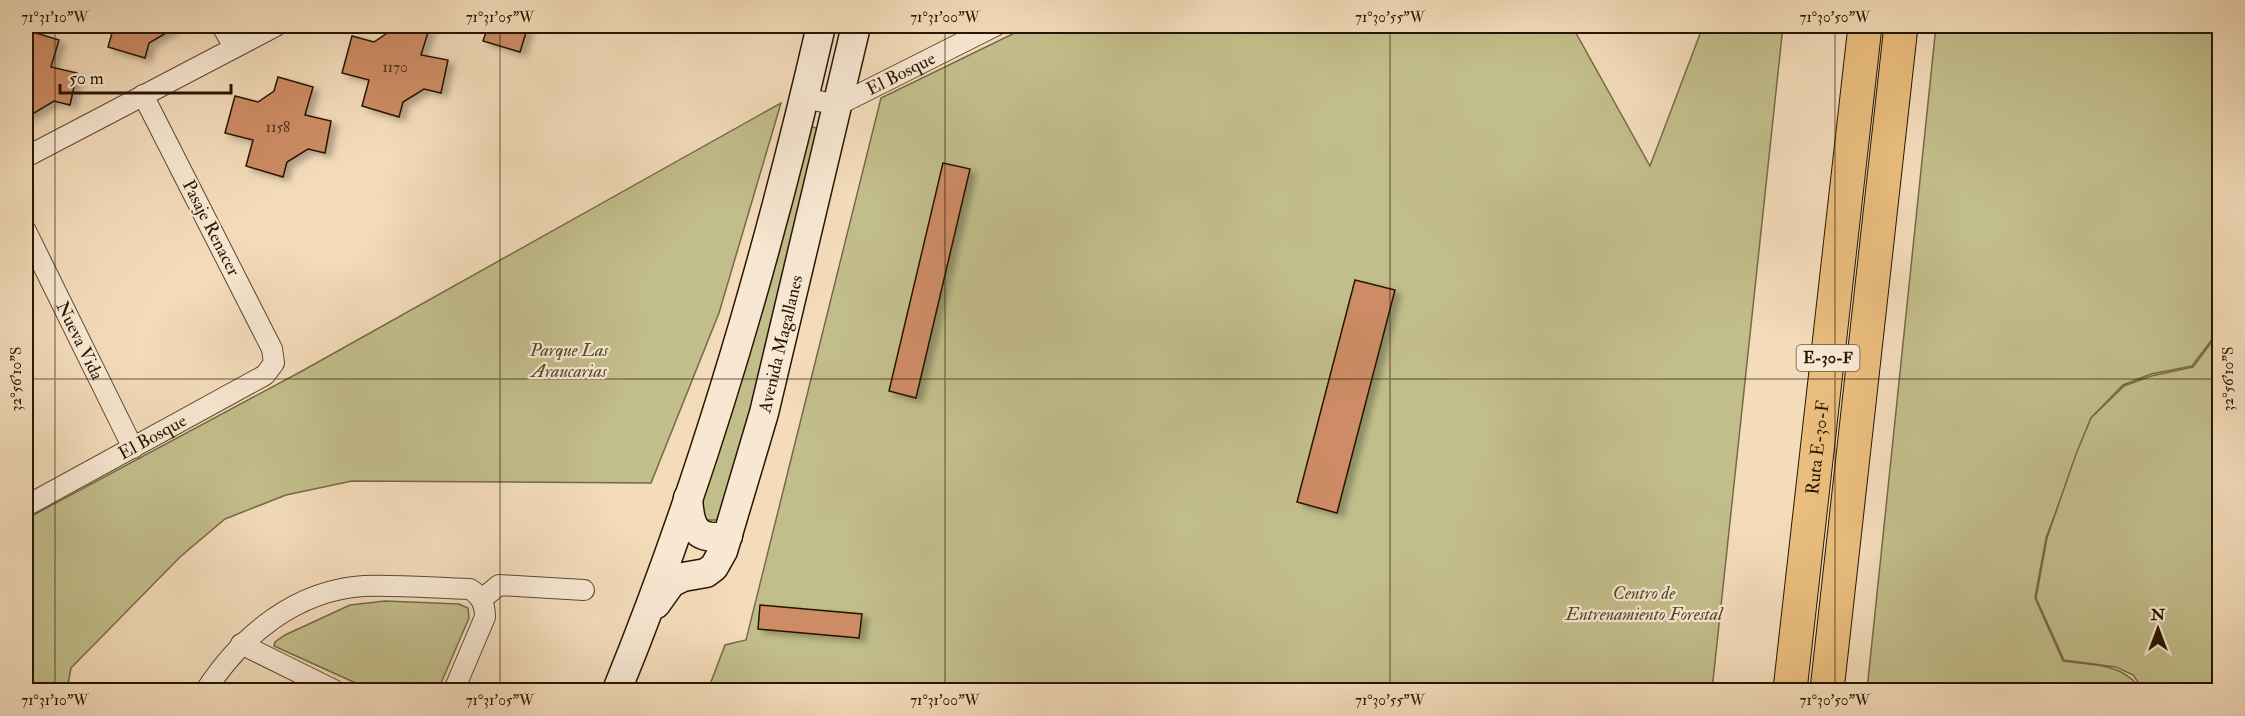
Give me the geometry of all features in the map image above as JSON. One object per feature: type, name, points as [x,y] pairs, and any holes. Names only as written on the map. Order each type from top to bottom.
[{"type":"highway","name":"Ruta E-30-F","points":[[1790,690],[1865,26]]},
{"type":"highway","name":"Ruta E-30-F","points":[[1827,690],[1901,26]]},
{"type":"main road","name":"Avenida Magallanes","points":[[617,690],[645,621],[732,367],[821,26]]},
{"type":"main road","name":"Avenida Magallanes","points":[[645,621],[671,583],[683,577],[706,573],[714,567],[728,536],[764,413],[856,26]]},
{"type":"main road","points":[[688,498],[692,526],[699,534],[712,538],[728,536]]},
{"type":"street","points":[[222,26],[234,47]]},
{"type":"street","points":[[26,157],[276,26]]},
{"type":"street","name":"El Bosque","points":[[838,105],[995,26]]},
{"type":"street","name":"Pasaje Renacer","points":[[143,95],[272,349],[274,363]]},
{"type":"street","points":[[804,98],[838,105]]},
{"type":"street","name":"Nueva Vida","points":[[26,231],[133,448]]},
{"type":"street","name":"El Bosque","points":[[26,506],[265,375],[274,363]]},
{"type":"street","points":[[482,599],[499,585],[584,590]]},
{"type":"street","points":[[206,690],[241,644],[276,616],[306,601],[363,586],[470,589],[482,599],[485,617],[454,690]]},
{"type":"street","points":[[241,644],[334,690]]},
{"type":"green space","name":"Centro de Entrenamiento Forestal","points":[[1029,26],[1572,26],[1650,166],[1703,26],[1783,26],[1712,690],[708,690],[725,645],[746,640],[881,98]]},
{"type":"green space","points":[[1936,26],[2219,26],[2219,330],[2192,366],[2151,374],[2123,385],[2091,418],[2046,538],[2035,598],[2063,661],[2116,670],[2125,674],[2142,690],[1867,690]]},
{"type":"green space","name":"Parque Las Araucarias","points":[[781,103],[719,313],[651,483],[352,481],[286,495],[225,519],[180,557],[71,668],[67,690],[26,690],[26,519],[302,371]]},
{"type":"green space","points":[[808,126],[821,129],[756,404],[720,520],[705,520],[699,495]]},
{"type":"green space","points":[[2219,332],[2219,690],[2144,690],[2133,675],[2116,667],[2064,660],[2036,598],[2047,538],[2091,418],[2124,386],[2151,376],[2193,367]]},
{"type":"green space","points":[[385,601],[459,604],[468,608],[469,618],[438,690],[371,690],[274,646],[275,642],[285,635],[350,605]]},
{"type":"building","points":[[114,26],[178,26],[149,43],[145,58],[108,47]]},
{"type":"building","points":[[392,26],[430,26],[421,55],[448,60],[441,93],[424,89],[403,102],[399,117],[362,106],[369,80],[342,73],[352,36],[374,42],[390,31]]},
{"type":"building","points":[[488,26],[528,26],[520,52],[483,41]]},
{"type":"building","points":[[26,30],[59,40],[51,67],[77,73],[70,105],[54,101],[26,118]]},
{"type":"building","points":[[278,77],[313,87],[305,115],[331,121],[325,153],[308,149],[287,162],[283,177],[246,166],[253,140],[225,133],[235,96],[258,102],[274,91]]},
{"type":"building","points":[[943,163],[970,169],[916,398],[889,391]]},
{"type":"building","points":[[1355,280],[1395,290],[1337,513],[1297,502]]},
{"type":"building","points":[[760,605],[862,614],[859,638],[758,629]]},
{"type":"waterway","points":[[2217,690],[2220,646]]}]
